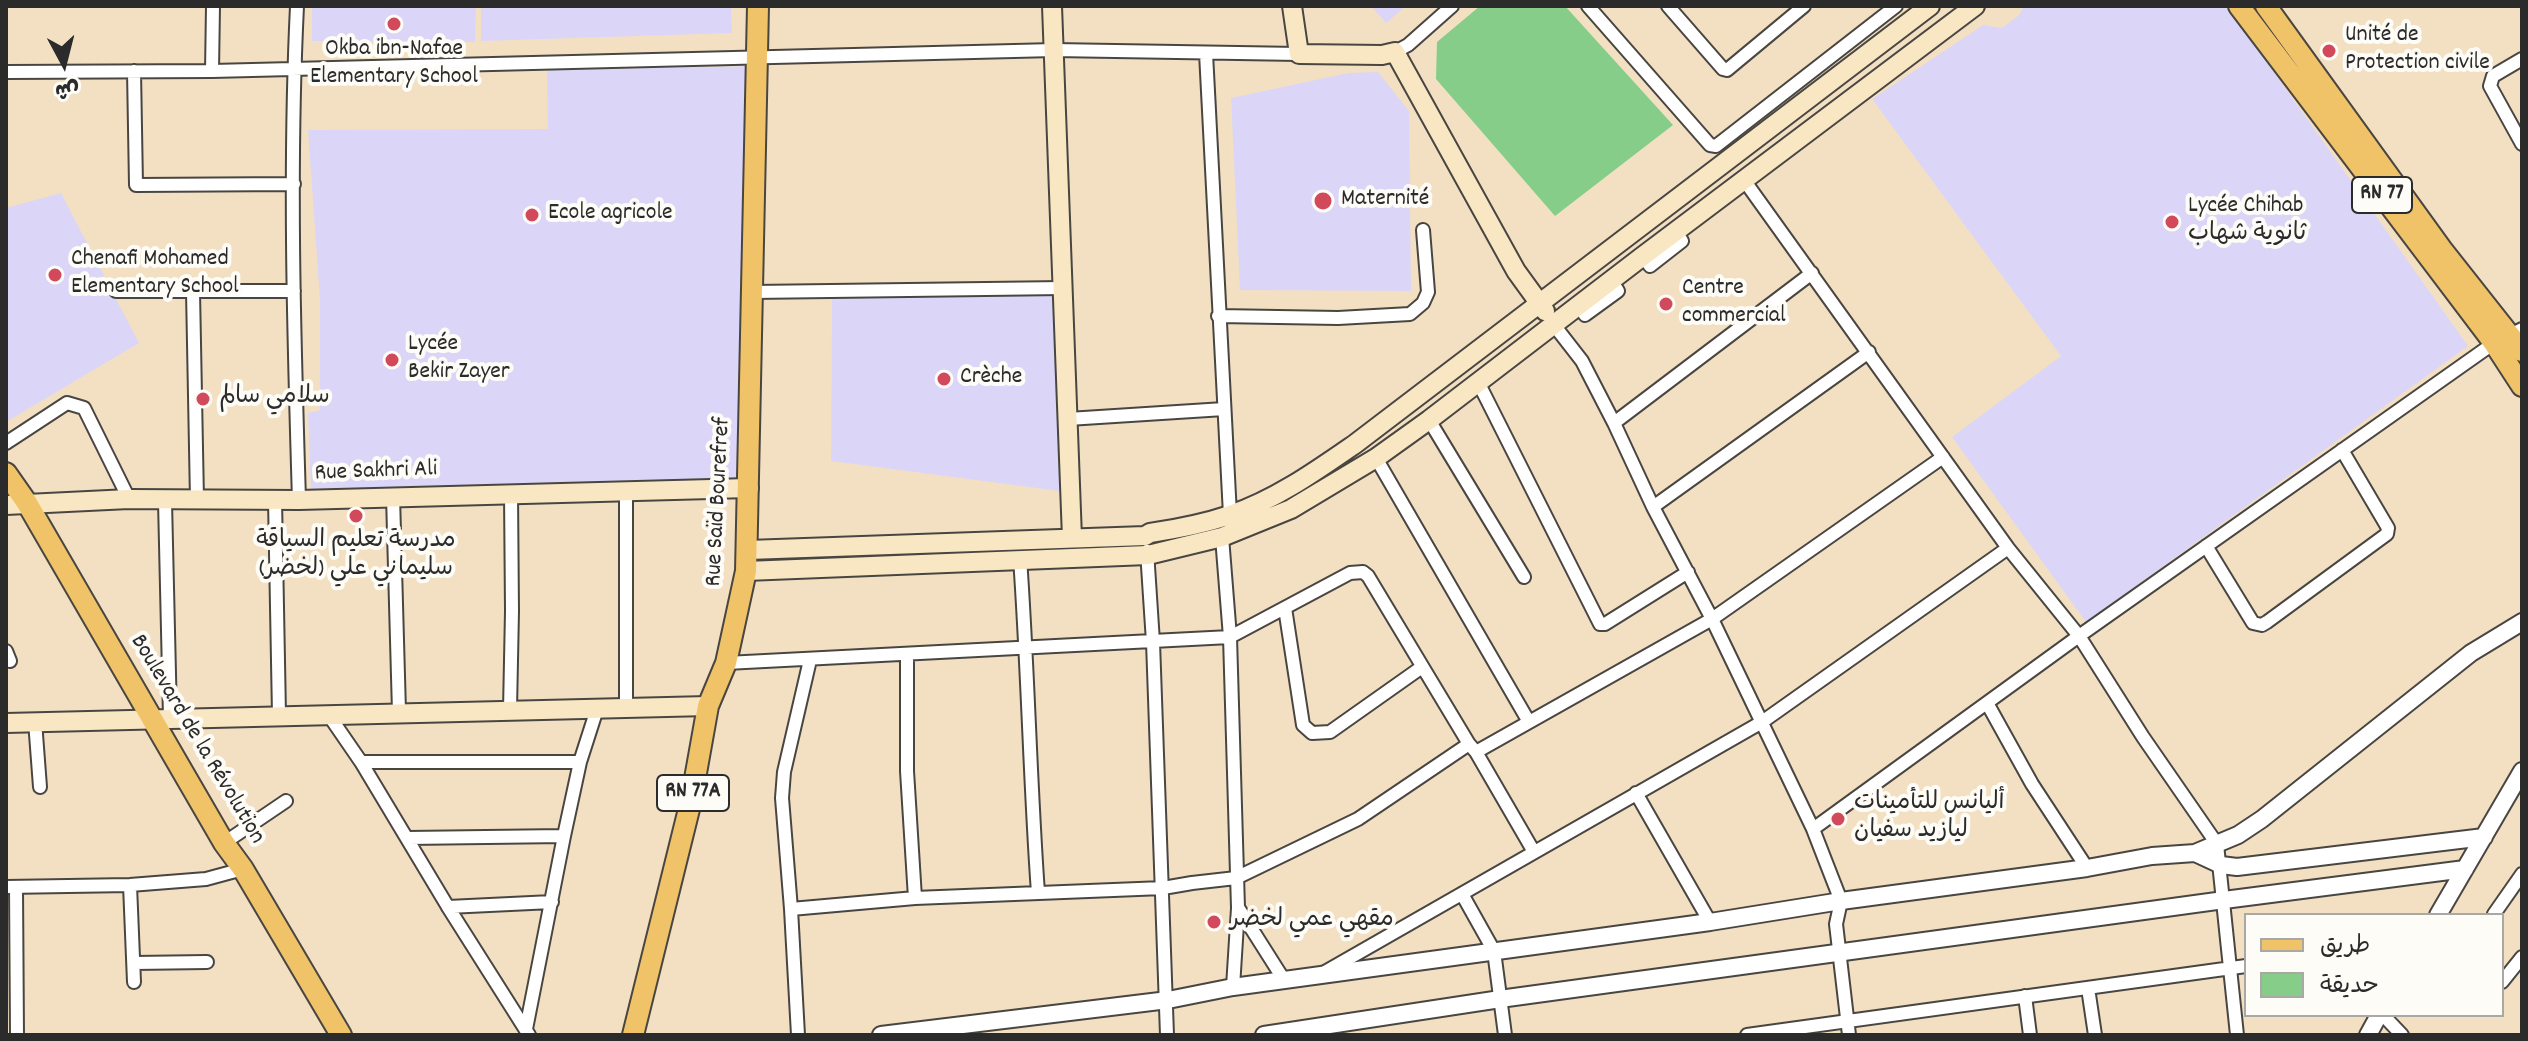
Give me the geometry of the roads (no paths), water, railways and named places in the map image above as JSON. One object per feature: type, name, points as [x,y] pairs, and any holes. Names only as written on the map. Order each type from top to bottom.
[{"type":"main road","name":"Rue Saïd Bourefref","points":[[633,1035],[691,801],[708,706],[726,663],[739,612],[747,560],[758,6]]},
{"type":"main road","points":[[1052,6],[1072,538]]},
{"type":"main road","points":[[1292,6],[1299,54],[1382,55],[1395,52],[1516,271],[1554,325]]},
{"type":"main road","points":[[1146,546],[1150,533],[1189,527],[1230,515],[1276,495],[1325,465],[1930,6]]},
{"type":"main road","points":[[747,560],[1020,558],[1222,537],[1291,509],[1376,458],[1429,420],[1975,6]]},
{"type":"main road","name":"RN 77","points":[[2239,6],[2512,340],[2522,386]]},
{"type":"main road","points":[[2266,6],[2443,251],[2512,340]]},
{"type":"main road","name":"Boulevard de la Révolution","points":[[6,473],[161,719],[224,843],[243,869],[341,1035]]},
{"type":"main road","name":"Rue Sakhri Ali","points":[[6,505],[129,499],[299,500],[749,488]]},
{"type":"main road","points":[[747,560],[1072,538],[1146,546]]},
{"type":"main road","points":[[6,723],[708,706]]},
{"type":"street","points":[[212,71],[213,6]]},
{"type":"street","points":[[297,6],[294,291],[299,500]]},
{"type":"street","points":[[1395,52],[1408,45],[1452,6]]},
{"type":"street","points":[[1588,6],[1710,145],[1716,146],[1896,6]]},
{"type":"street","points":[[1668,6],[1727,70],[1804,6]]},
{"type":"street","points":[[6,72],[212,71],[1054,50],[1299,54]]},
{"type":"street","points":[[1206,53],[1230,515]]},
{"type":"street","points":[[2522,59],[2493,76],[2490,86],[2522,144]]},
{"type":"street","points":[[134,71],[136,185],[294,184]]},
{"type":"street","points":[[1744,180],[2008,548],[2079,636],[2143,737],[2217,844],[2237,1035]]},
{"type":"street","points":[[1218,316],[1338,318],[1410,314],[1423,303],[1428,292],[1423,230]]},
{"type":"street","points":[[1614,423],[1812,273]]},
{"type":"street","points":[[753,292],[1063,288]]},
{"type":"street","points":[[116,291],[294,291]]},
{"type":"street","points":[[193,291],[197,500]]},
{"type":"street","points":[[1554,325],[1582,361],[1614,423],[1813,829],[1841,901],[1836,924],[1849,1035]]},
{"type":"street","points":[[1813,829],[2342,450],[2512,340]]},
{"type":"street","points":[[1653,507],[1869,352]]},
{"type":"street","points":[[1478,382],[1600,624],[1605,624],[1688,572]]},
{"type":"street","points":[[6,443],[67,403],[84,408],[129,499]]},
{"type":"street","points":[[1068,419],[1224,409]]},
{"type":"street","points":[[1429,420],[1524,577]]},
{"type":"street","points":[[2206,546],[2253,623],[2262,625],[2267,622],[2387,534],[2388,528],[2342,450]]},
{"type":"street","points":[[791,909],[915,898],[1163,888],[1236,878],[1358,819],[1472,748],[1529,722],[1712,619],[1943,457]]},
{"type":"street","points":[[1376,458],[1529,722]]},
{"type":"street","points":[[626,490],[626,706]]},
{"type":"street","points":[[510,710],[511,493]]},
{"type":"street","points":[[393,496],[399,712]]},
{"type":"street","points":[[275,499],[279,715]]},
{"type":"street","points":[[161,719],[165,501]]},
{"type":"street","points":[[1222,537],[1230,637],[1238,908],[1233,987]]},
{"type":"street","points":[[1146,546],[1153,642],[1167,1035]]},
{"type":"street","points":[[1320,975],[1762,722],[2008,548]]},
{"type":"street","points":[[1020,558],[1038,893]]},
{"type":"street","points":[[726,663],[1230,637],[1350,573],[1363,572],[1534,852]]},
{"type":"street","points":[[1285,608],[1303,725],[1312,733],[1330,732],[1422,667]]},
{"type":"street","points":[[881,1035],[1168,1000],[1233,987],[1710,922],[2152,856],[2195,853],[2238,835],[2262,819],[2471,653],[2522,622]]},
{"type":"street","points":[[907,655],[907,771],[915,898]]},
{"type":"street","points":[[798,1035],[783,820],[784,772],[810,660]]},
{"type":"street","points":[[1987,703],[2032,784],[2087,868]]},
{"type":"street","points":[[528,1032],[564,836],[580,762],[597,709]]},
{"type":"street","points":[[328,714],[528,1032]]},
{"type":"street","points":[[35,721],[40,787]]},
{"type":"street","points":[[361,762],[580,762]]},
{"type":"street","points":[[2439,913],[2522,771]]},
{"type":"street","points":[[1636,793],[1710,922]]},
{"type":"street","points":[[224,843],[286,801]]},
{"type":"street","points":[[408,838],[564,836]]},
{"type":"street","points":[[2195,853],[2221,865],[2244,867],[2484,837]]},
{"type":"street","points":[[17,1035],[11,887],[130,885],[206,879],[243,869]]},
{"type":"street","points":[[1264,1035],[1501,999],[2465,869]]},
{"type":"street","points":[[2495,913],[2522,874]]},
{"type":"street","points":[[130,885],[134,982]]},
{"type":"street","points":[[1462,894],[1494,951],[1505,1035]]},
{"type":"street","points":[[448,907],[552,902]]},
{"type":"street","points":[[1238,908],[1284,980]]},
{"type":"street","points":[[2504,980],[2522,957]]},
{"type":"street","points":[[134,963],[207,962]]},
{"type":"street","points":[[1747,1035],[2244,966]]},
{"type":"street","points":[[2088,988],[2095,1035]]},
{"type":"street","points":[[2025,996],[2030,1035]]},
{"type":"street","points":[[2368,1035],[2380,1017]]},
{"type":"street","points":[[2383,1017],[2402,1035]]},
{"type":"place","name":"Okba ibn-Nafae Elementary School","points":[[394,24]]},
{"type":"place","name":"Unité de Protection civile","points":[[2329,51]]},
{"type":"place","name":"Maternité","points":[[1323,201]]},
{"type":"place","name":"Ecole agricole","points":[[532,215]]},
{"type":"place","name":"Lycée Chihab ثانوية شهاب","points":[[2172,222]]},
{"type":"place","name":"Chenafi Mohamed Elementary School","points":[[55,275]]},
{"type":"place","name":"Centre commercial","points":[[1666,304]]},
{"type":"place","name":"Lycée Bekir Zayer","points":[[392,360]]},
{"type":"place","name":"Crèche","points":[[944,379]]},
{"type":"place","name":"سلامي سالم","points":[[203,399]]},
{"type":"place","name":"مدرسة تعليم السياقة سليماني علي (لخضر)","points":[[356,516]]},
{"type":"place","name":"أليانس للتأمينات ليازيد سفيان","points":[[1838,819]]},
{"type":"place","name":"مقهي عمي لخضر","points":[[1214,922]]}]
